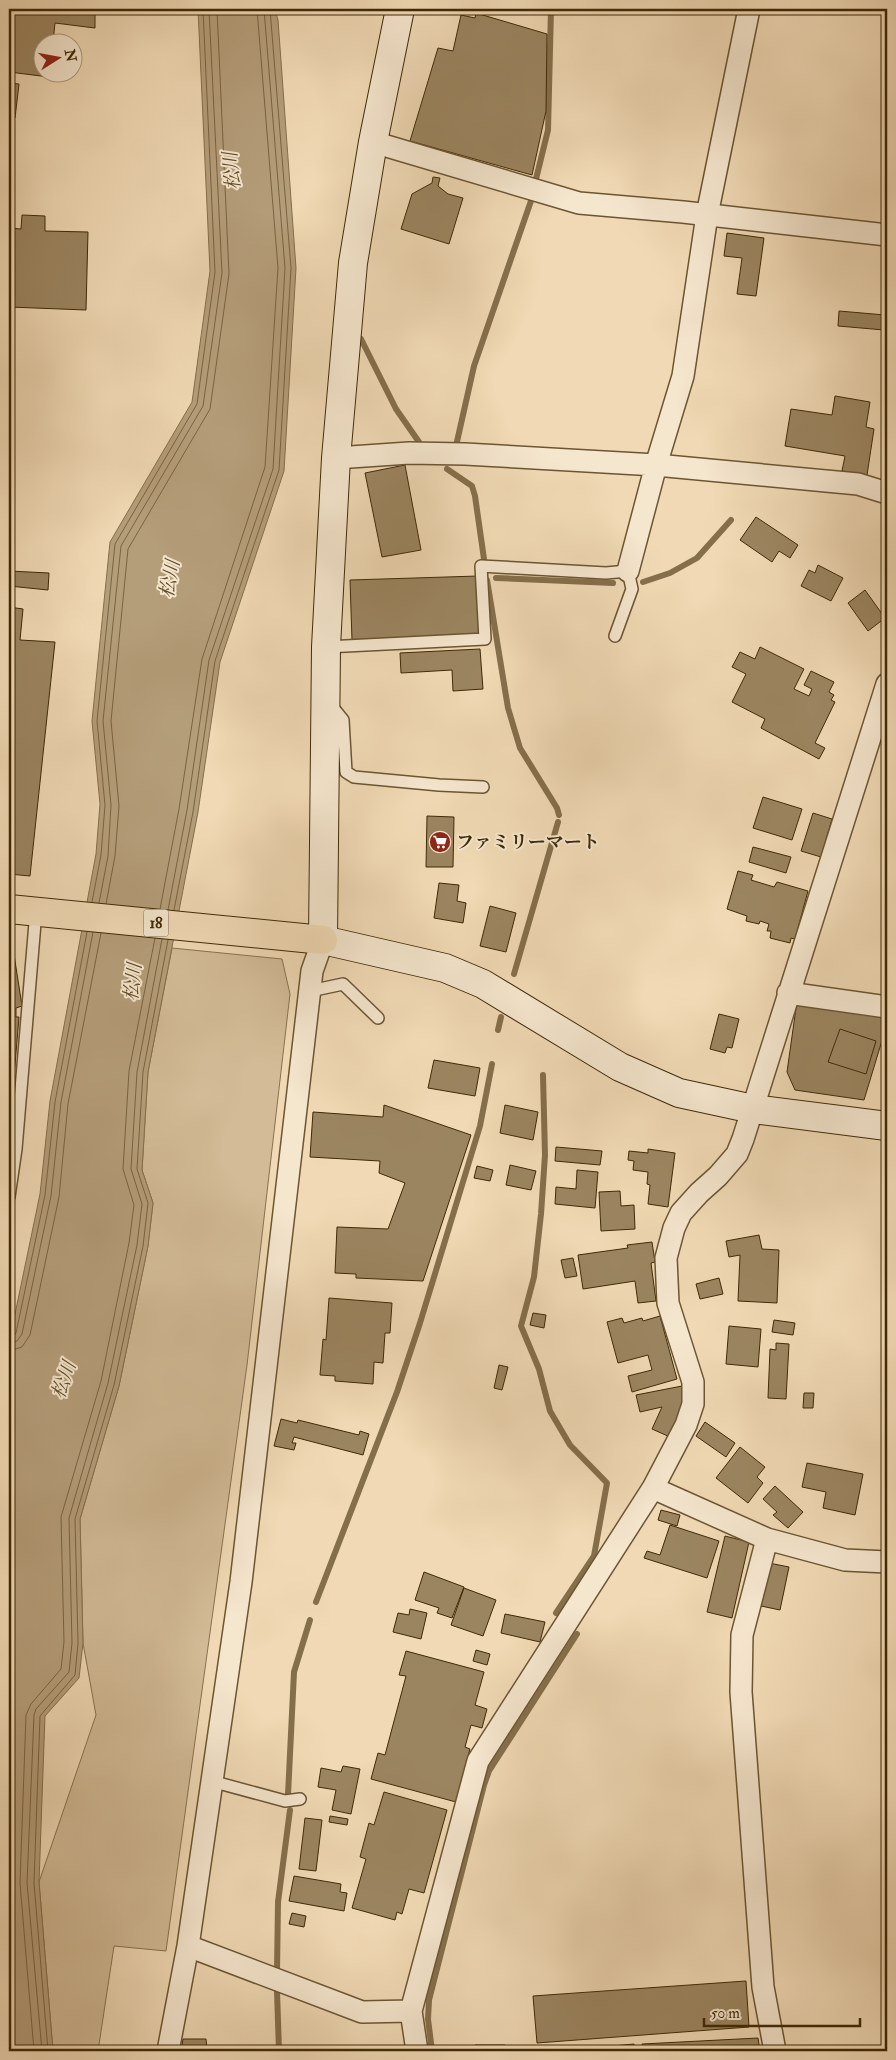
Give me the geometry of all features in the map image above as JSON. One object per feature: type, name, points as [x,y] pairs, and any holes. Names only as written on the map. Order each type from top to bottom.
[{"type":"main road","name":"18","points":[[9,909],[324,940]]},
{"type":"street","points":[[168,2051],[188,1946],[241,1582],[312,971],[324,940],[326,647],[336,458],[353,263],[373,142],[400,9]]},
{"type":"street","points":[[628,572],[656,465],[683,376],[707,215],[748,9]]},
{"type":"street","points":[[373,142],[580,203],[887,235]]},
{"type":"street","points":[[336,458],[409,453],[656,465],[858,484],[887,493]]},
{"type":"street","points":[[417,2051],[411,2011],[478,1761],[652,1488],[686,1425],[693,1404],[693,1382],[668,1303],[666,1258],[681,1213],[737,1154],[753,1109],[788,993],[887,684]]},
{"type":"street","points":[[324,940],[445,968],[483,984],[620,1067],[679,1093],[753,1109],[887,1126]]},
{"type":"street","points":[[788,993],[887,1008]]},
{"type":"street","points":[[652,1488],[767,1539],[845,1560],[887,1562]]},
{"type":"street","points":[[767,1539],[742,1635],[741,1692],[763,1988],[775,2051]]},
{"type":"street","points":[[188,1946],[362,2012],[411,2011]]},
{"type":"lane","points":[[326,647],[485,639],[481,566],[606,573],[628,572],[632,589],[615,636]]},
{"type":"lane","points":[[326,699],[343,720],[346,772],[354,776],[439,785],[483,787]]},
{"type":"lane","points":[[9,1197],[42,912]]},
{"type":"lane","points":[[310,991],[343,984],[378,1018]]},
{"type":"lane","points":[[211,1780],[285,1801],[300,1799]]},
{"type":"shaded area","points":[[172,948],[282,959],[290,994],[247,1365],[166,1951],[114,1946],[98,2051],[53,2051],[39,1882],[96,1715],[83,1643],[80,1519],[119,1386],[148,1246],[153,1203],[142,1170],[148,1072]]},
{"type":"water","name":"松川","points":[[198,9],[275,9],[278,20],[296,268],[284,471],[220,662],[198,812],[148,1072],[142,1170],[153,1203],[148,1246],[119,1386],[80,1519],[83,1643],[79,1678],[45,1716],[39,1882],[53,2051],[9,2051],[9,1343],[40,1194],[50,1101],[96,854],[100,804],[92,721],[110,542],[192,402],[210,271]]},
{"type":"building","points":[[9,9],[95,9],[95,28],[55,23],[54,32],[32,32],[32,75],[9,72]]},
{"type":"building","points":[[476,13],[547,34],[546,111],[532,175],[410,141],[438,48],[453,51],[461,15],[475,18]]},
{"type":"building","points":[[9,83],[19,84],[15,118],[9,117]]},
{"type":"building","points":[[433,177],[440,178],[438,186],[448,194],[463,198],[449,244],[401,229],[412,194],[432,183]]},
{"type":"building","points":[[22,215],[45,216],[45,231],[88,232],[86,310],[9,307],[9,228],[21,229]]},
{"type":"building","points":[[727,233],[764,238],[756,296],[737,294],[742,258],[724,256]]},
{"type":"building","points":[[839,311],[885,315],[884,330],[838,326]]},
{"type":"building","points":[[835,396],[870,402],[866,427],[874,429],[867,475],[842,471],[845,456],[785,446],[791,409],[832,415]]},
{"type":"building","points":[[405,465],[421,550],[382,557],[365,473]]},
{"type":"building","points":[[756,517],[798,545],[790,558],[779,551],[772,562],[740,540]]},
{"type":"building","points":[[818,565],[843,578],[831,601],[801,586],[809,570],[815,573]]},
{"type":"building","points":[[9,571],[49,573],[48,590],[9,586]]},
{"type":"building","points":[[478,576],[480,636],[352,640],[350,580]]},
{"type":"building","points":[[865,590],[885,618],[868,631],[848,603]]},
{"type":"building","points":[[9,607],[23,609],[20,640],[55,642],[30,876],[9,874]]},
{"type":"building","points":[[760,647],[804,669],[794,689],[809,696],[812,689],[804,685],[811,671],[834,682],[829,692],[834,695],[831,700],[835,702],[815,743],[825,748],[819,759],[761,728],[765,719],[732,702],[746,674],[732,667],[740,652],[755,659]]},
{"type":"building","points":[[480,649],[483,689],[453,691],[452,670],[401,673],[400,653]]},
{"type":"building","points":[[763,797],[802,809],[792,840],[753,828]]},
{"type":"building","points":[[813,813],[832,819],[821,857],[801,851]]},
{"type":"building","name":"ファミリーマート","points":[[427,816],[454,817],[453,867],[426,867]]},
{"type":"building","points":[[753,847],[791,857],[786,873],[749,862]]},
{"type":"building","points":[[738,871],[753,875],[751,880],[774,887],[777,882],[808,891],[795,939],[791,938],[790,943],[770,938],[771,931],[767,931],[769,924],[760,921],[759,924],[746,921],[747,916],[727,909]]},
{"type":"building","points":[[439,883],[459,885],[457,901],[466,903],[463,923],[434,918]]},
{"type":"building","points":[[490,906],[516,913],[506,952],[480,946]]},
{"type":"building","points":[[13,948],[22,1006],[16,1008],[16,1017],[19,1017],[9,1136],[9,949]]},
{"type":"building","points":[[797,1001],[887,1014],[887,1024],[864,1100],[795,1090],[787,1072]]},
{"type":"building","points":[[719,1014],[739,1019],[732,1048],[727,1047],[725,1053],[710,1049]]},
{"type":"building","points":[[840,1029],[876,1041],[866,1074],[828,1062]]},
{"type":"building","points":[[434,1060],[480,1068],[475,1096],[428,1088]]},
{"type":"building","points":[[384,1105],[471,1135],[423,1281],[356,1278],[356,1274],[335,1273],[337,1227],[388,1229],[405,1183],[379,1173],[380,1161],[310,1157],[313,1112],[383,1117]]},
{"type":"building","points":[[505,1105],[538,1112],[533,1140],[500,1133]]},
{"type":"building","points":[[556,1147],[602,1151],[600,1165],[555,1161]]},
{"type":"building","points":[[648,1149],[675,1153],[668,1207],[648,1204],[650,1185],[647,1184],[648,1172],[633,1170],[634,1161],[628,1160],[629,1151],[648,1153]]},
{"type":"building","points":[[510,1165],[536,1171],[531,1190],[506,1185]]},
{"type":"building","points":[[477,1166],[493,1170],[490,1181],[474,1178]]},
{"type":"building","points":[[577,1170],[598,1172],[595,1208],[555,1204],[556,1187],[576,1189]]},
{"type":"building","points":[[620,1191],[621,1206],[634,1205],[635,1229],[601,1231],[599,1192]]},
{"type":"building","points":[[759,1235],[762,1249],[779,1250],[777,1303],[738,1301],[740,1255],[729,1257],[726,1241]]},
{"type":"building","points":[[652,1242],[655,1262],[651,1263],[656,1301],[638,1303],[635,1281],[583,1289],[578,1255],[628,1248],[627,1245]]},
{"type":"building","points":[[573,1258],[577,1276],[565,1278],[561,1260]]},
{"type":"building","points":[[719,1278],[723,1294],[700,1299],[696,1284]]},
{"type":"building","points":[[329,1298],[392,1303],[390,1333],[385,1333],[383,1363],[374,1362],[373,1384],[335,1381],[335,1376],[320,1375],[323,1339],[326,1340]]},
{"type":"building","points":[[533,1313],[546,1315],[544,1328],[530,1325]]},
{"type":"building","points":[[660,1316],[677,1379],[632,1392],[628,1376],[652,1370],[648,1355],[618,1363],[607,1322],[622,1318],[624,1323],[642,1318],[643,1321]]},
{"type":"building","points":[[774,1320],[795,1323],[793,1335],[772,1332]]},
{"type":"building","points":[[729,1326],[761,1329],[758,1367],[726,1364]]},
{"type":"building","points":[[776,1343],[789,1344],[786,1399],[768,1398],[770,1349],[776,1350]]},
{"type":"building","points":[[499,1365],[508,1367],[502,1390],[494,1388]]},
{"type":"building","points":[[682,1386],[685,1404],[670,1437],[652,1429],[662,1407],[640,1412],[636,1395]]},
{"type":"building","points":[[804,1393],[814,1393],[813,1408],[803,1408]]},
{"type":"building","points":[[281,1419],[297,1423],[298,1420],[359,1435],[360,1431],[369,1434],[363,1455],[294,1437],[292,1443],[296,1443],[294,1450],[274,1446]]},
{"type":"building","points":[[705,1422],[735,1443],[726,1457],[696,1436]]},
{"type":"building","points":[[740,1447],[765,1467],[757,1477],[763,1483],[748,1503],[716,1478]]},
{"type":"building","points":[[807,1463],[863,1474],[855,1515],[823,1508],[826,1492],[802,1487]]},
{"type":"building","points":[[775,1486],[803,1512],[788,1528],[773,1515],[777,1512],[763,1499]]},
{"type":"building","points":[[661,1510],[680,1515],[677,1526],[658,1520]]},
{"type":"building","points":[[670,1525],[719,1541],[707,1578],[644,1558],[647,1551],[660,1555]]},
{"type":"building","points":[[725,1536],[749,1542],[732,1618],[707,1612]]},
{"type":"building","points":[[769,1563],[789,1567],[780,1610],[761,1606]]},
{"type":"building","points":[[424,1572],[464,1587],[452,1618],[437,1613],[439,1608],[415,1600]]},
{"type":"building","points":[[464,1588],[496,1600],[483,1636],[451,1625]]},
{"type":"building","points":[[410,1609],[427,1613],[421,1639],[393,1632],[398,1613],[409,1615]]},
{"type":"building","points":[[505,1614],[545,1622],[540,1642],[501,1633]]},
{"type":"building","points":[[476,1650],[490,1654],[487,1665],[473,1661]]},
{"type":"building","points":[[406,1651],[484,1672],[475,1705],[487,1709],[482,1728],[471,1725],[465,1747],[470,1749],[456,1802],[371,1779],[378,1753],[385,1755],[406,1676],[399,1675]]},
{"type":"building","points":[[343,1766],[360,1769],[351,1814],[332,1810],[336,1790],[318,1787],[321,1768],[341,1772]]},
{"type":"building","points":[[384,1792],[447,1810],[424,1893],[409,1889],[402,1914],[397,1912],[395,1920],[352,1908],[366,1859],[360,1857],[369,1823],[374,1825]]},
{"type":"building","points":[[330,1816],[348,1819],[347,1825],[329,1822]]},
{"type":"building","points":[[305,1818],[322,1820],[316,1871],[299,1869]]},
{"type":"building","points":[[294,1876],[341,1884],[340,1892],[347,1893],[344,1911],[289,1901]]},
{"type":"building","points":[[292,1913],[306,1916],[304,1927],[289,1924]]},
{"type":"building","points":[[746,1981],[749,2027],[537,2043],[533,1996]]},
{"type":"building","points":[[758,2038],[760,2051],[643,2051],[642,2044]]},
{"type":"building","points":[[183,2039],[206,2039],[207,2049],[220,2051],[181,2051]]},
{"type":"building","points":[[634,2044],[635,2051],[558,2051]]},
{"type":"building","points":[[475,2045],[505,2045],[505,2051],[475,2051]]},
{"type":"building","points":[[514,2046],[529,2046],[529,2051],[514,2051]]},
{"type":"waterway","points":[[536,179],[548,130],[551,9]]},
{"type":"waterway","points":[[456,446],[474,366],[532,198]]},
{"type":"waterway","points":[[361,339],[396,409],[419,442]]},
{"type":"waterway","points":[[447,469],[472,486],[484,559]]},
{"type":"waterway","points":[[643,582],[670,573],[697,558],[731,520]]},
{"type":"waterway","points":[[496,578],[613,583]]},
{"type":"waterway","points":[[487,580],[508,708],[520,748],[557,808],[559,815]]},
{"type":"waterway","points":[[514,974],[558,822]]},
{"type":"waterway","points":[[498,1030],[501,1017]]},
{"type":"waterway","points":[[316,1602],[397,1392],[420,1323],[480,1126],[492,1064]]},
{"type":"waterway","points":[[543,1075],[545,1155],[541,1214],[534,1277],[521,1326],[539,1369],[550,1411],[570,1445],[607,1483],[594,1556],[556,1613]]},
{"type":"waterway","points":[[288,1795],[294,1672],[310,1620]]},
{"type":"waterway","points":[[432,2051],[428,2019],[429,2000],[484,1785],[489,1771],[577,1634]]},
{"type":"waterway","points":[[277,1971],[278,1902],[290,1810]]},
{"type":"waterway","points":[[277,1991],[279,2051]]},
{"type":"place","name":"ファミリーマート","points":[[440,842]]}]
